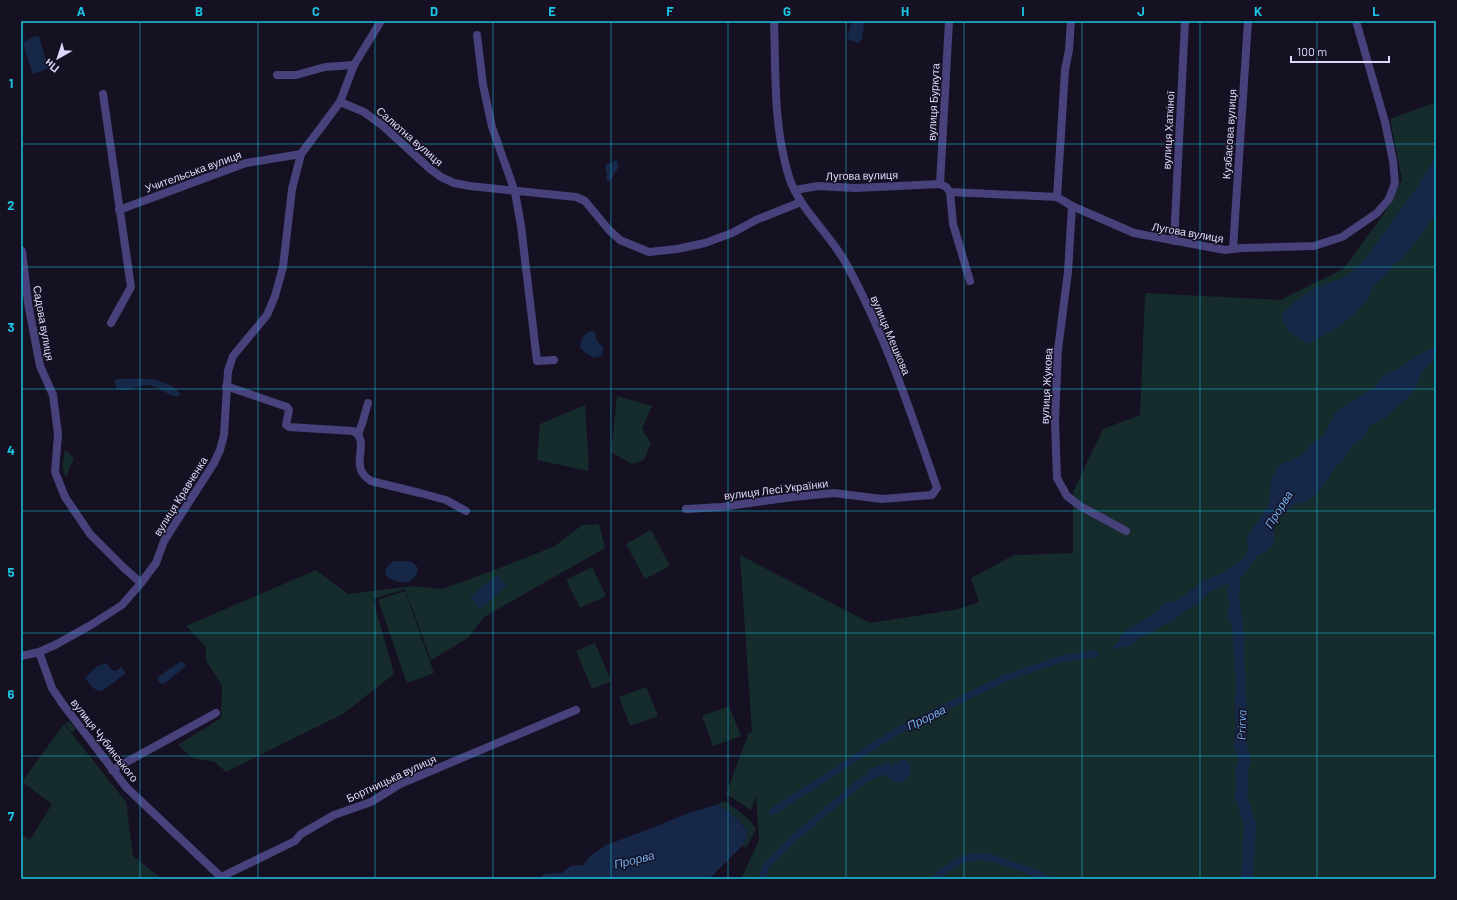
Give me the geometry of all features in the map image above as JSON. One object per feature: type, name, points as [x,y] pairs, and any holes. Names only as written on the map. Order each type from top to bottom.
[{"type":"street","name":"вулиця Кравченка","points":[[21,656],[39,652],[91,625],[122,605],[156,563],[164,541],[205,478],[220,450],[224,435],[226,386],[228,371],[233,356],[267,314],[275,296],[283,267],[292,189],[301,154],[340,102],[354,65],[381,21]]},
{"type":"street","name":"вулиця Мешкова","points":[[774,21],[776,95],[779,136],[789,178],[801,202],[829,237],[848,266],[883,340],[908,405],[937,488]]},
{"type":"street","name":"вулиця Буркута","points":[[940,184],[949,21]]},
{"type":"street","points":[[1057,197],[1065,70],[1069,50],[1071,21]]},
{"type":"street","name":"вулиця Хаткіної","points":[[1174,241],[1185,21]]},
{"type":"street","name":"Кузбасова вулиця","points":[[1233,249],[1248,21]]},
{"type":"street","name":"Лугова вулиця","points":[[950,192],[1057,197],[1072,206],[1134,233],[1224,250],[1241,248],[1314,246],[1342,237],[1377,213],[1389,199],[1395,183],[1393,161],[1385,122],[1356,21]]},
{"type":"street","points":[[477,35],[483,85],[492,127],[515,192],[521,226],[537,361],[554,360]]},
{"type":"street","points":[[277,75],[296,75],[325,67],[354,65]]},
{"type":"street","points":[[103,94],[130,288],[111,323]]},
{"type":"street","name":"Салютна вулиця","points":[[340,102],[364,112],[383,126],[440,177],[454,183],[470,186],[515,192],[576,197],[586,201],[609,230],[620,240],[649,252],[677,249],[705,243],[732,233],[756,220],[801,202]]},
{"type":"street","name":"Учительська вулиця","points":[[119,210],[246,163],[301,154]]},
{"type":"street","points":[[940,184],[946,187],[950,192],[953,224],[970,281]]},
{"type":"street","name":"Лугова вулиця","points":[[795,190],[818,186],[855,188],[940,184]]},
{"type":"street","name":"вулиця Жукова","points":[[1072,206],[1068,272],[1058,350],[1055,422],[1057,478],[1067,496],[1080,506],[1126,531]]},
{"type":"street","name":"Садова вулиця","points":[[21,250],[28,303],[40,366],[53,395],[58,434],[55,472],[65,497],[90,534],[141,583]]},
{"type":"street","points":[[226,386],[287,406],[289,410],[286,425],[289,427],[352,431],[358,434]]},
{"type":"street","points":[[368,404],[358,434],[360,439],[360,471],[364,477],[371,481],[420,492],[446,500],[466,511]]},
{"type":"street","name":"вулиця Лесі Українки","points":[[686,509],[721,508],[793,497],[834,493],[882,499],[932,495],[937,488]]},
{"type":"street","name":"вулиця Чубинського","points":[[39,652],[52,688],[112,770],[126,787],[222,878]]},
{"type":"street","name":"Бортницька вулиця","points":[[222,878],[294,841],[301,834],[334,815],[371,802],[400,784],[576,710]]},
{"type":"street","points":[[112,770],[216,713]]},
{"type":"green space","points":[[1436,102],[1436,879],[741,879],[759,840],[756,796],[751,810],[726,794],[749,732],[752,733],[740,555],[870,623],[959,609],[979,602],[971,578],[1014,555],[1073,553],[1073,492],[1103,429],[1140,415],[1145,293],[1280,300],[1343,269],[1383,215],[1402,180],[1390,119]]},
{"type":"green space","points":[[617,396],[652,406],[642,429],[651,443],[644,460],[632,464],[611,452]]},
{"type":"green space","points":[[585,405],[589,471],[537,460],[540,424]]},
{"type":"green space","points":[[65,450],[74,458],[66,477],[63,467]]},
{"type":"green space","points":[[599,524],[605,548],[484,617],[468,638],[431,660],[405,589],[373,599],[394,674],[343,714],[226,772],[215,762],[192,758],[178,745],[221,718],[222,685],[206,661],[206,647],[186,626],[316,570],[348,594],[413,586],[442,589],[555,546],[582,525]]},
{"type":"green space","points":[[651,530],[670,566],[645,579],[626,544]]},
{"type":"green space","points":[[592,567],[606,596],[580,608],[566,580]]},
{"type":"green space","points":[[405,591],[434,673],[407,683],[378,600]]},
{"type":"green space","points":[[595,643],[611,681],[592,689],[576,651]]},
{"type":"green space","points":[[646,687],[658,716],[630,726],[619,697]]},
{"type":"green space","points":[[729,706],[741,736],[713,746],[702,716]]},
{"type":"green space","points":[[69,721],[76,729],[72,733],[65,724]]},
{"type":"green space","points":[[64,724],[126,802],[133,856],[162,879],[21,879],[21,834],[30,840],[52,804],[22,782]]},
{"type":"green space","points":[[724,801],[746,817],[756,829],[746,848],[742,845],[747,837],[745,827],[731,813],[716,805]]},
{"type":"water","points":[[853,21],[864,22],[862,40],[858,43],[847,39]]},
{"type":"water","points":[[35,36],[39,36],[48,69],[33,74],[24,47],[24,42]]},
{"type":"water","points":[[1436,157],[1436,215],[1402,259],[1395,263],[1382,279],[1374,284],[1368,298],[1355,314],[1332,331],[1307,344],[1289,331],[1282,320],[1283,313],[1293,303],[1317,287],[1346,277],[1365,259],[1418,186]]},
{"type":"water","points":[[616,159],[619,166],[610,181],[606,180],[607,175],[605,166],[607,163],[611,164]]},
{"type":"water","points":[[591,331],[595,332],[597,341],[604,348],[601,356],[594,358],[584,352],[580,347],[583,337]]},
{"type":"water","points":[[1436,346],[1436,357],[1421,373],[1416,388],[1408,398],[1399,404],[1385,418],[1369,426],[1363,438],[1353,444],[1342,461],[1335,467],[1327,481],[1314,496],[1306,502],[1295,503],[1281,517],[1276,519],[1274,542],[1268,550],[1257,556],[1240,579],[1239,598],[1243,621],[1246,700],[1242,722],[1235,703],[1236,684],[1232,628],[1227,615],[1230,604],[1227,593],[1230,582],[1208,593],[1197,605],[1184,611],[1173,621],[1161,626],[1152,633],[1141,637],[1131,645],[1110,650],[1119,641],[1122,633],[1160,610],[1164,603],[1176,601],[1205,580],[1223,573],[1242,560],[1248,552],[1247,537],[1269,505],[1271,478],[1279,465],[1301,456],[1310,444],[1324,436],[1335,412],[1375,387],[1384,374],[1396,370],[1418,355]]},
{"type":"water","points":[[152,379],[168,384],[175,388],[180,394],[178,397],[170,395],[154,386],[149,385],[120,390],[117,389],[114,380]]},
{"type":"water","points":[[394,561],[408,561],[414,563],[418,569],[413,579],[400,582],[395,581],[385,575],[387,567]]},
{"type":"water","points":[[497,575],[507,586],[480,609],[470,597]]},
{"type":"water","points":[[181,661],[186,664],[185,667],[165,683],[161,684],[158,681],[158,677]]},
{"type":"water","points":[[106,663],[112,670],[116,671],[121,667],[126,673],[102,691],[99,691],[94,689],[85,678],[96,667]]},
{"type":"water","points":[[902,759],[905,759],[908,762],[911,771],[908,779],[904,781],[894,781],[889,779],[884,774],[876,778],[868,771],[888,762],[891,766]]},
{"type":"water","points":[[716,805],[722,807],[737,818],[747,831],[747,837],[742,846],[709,879],[593,879],[589,877],[586,879],[540,879],[544,874],[562,873],[571,866],[583,865],[591,855],[606,845],[691,812]]},
{"type":"waterway","name":"Прорва","points":[[772,812],[897,731],[1005,678],[1061,659],[1095,654]]},
{"type":"waterway","name":"Prirva","points":[[1241,705],[1242,722],[1240,744],[1245,760],[1241,772],[1241,797],[1250,824],[1247,879]]},
{"type":"waterway","points":[[762,879],[766,866],[794,838],[863,780],[880,772]]},
{"type":"waterway","points":[[935,879],[952,865],[972,857],[987,857],[1031,871],[1048,879]]}]
